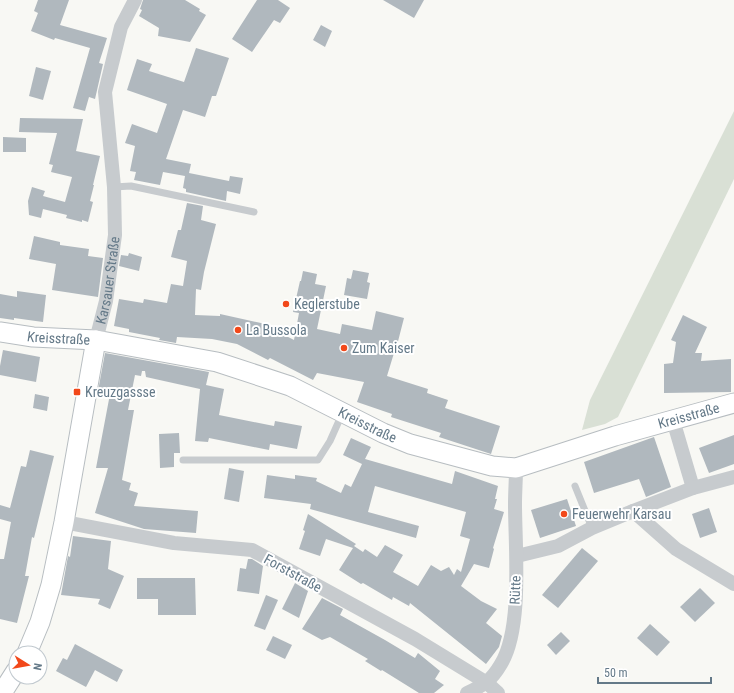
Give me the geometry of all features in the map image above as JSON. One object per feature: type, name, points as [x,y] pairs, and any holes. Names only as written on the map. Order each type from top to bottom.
[{"type":"street","name":"Karsauer Straße","points":[[31,645],[40,622],[51,585],[64,522],[96,340],[106,301],[115,235],[114,187],[105,92],[121,26],[135,0]]},
{"type":"street","name":"Kreisstraße","points":[[0,332],[33,337],[96,340],[217,362],[290,386],[342,413],[410,444],[492,466],[516,468],[615,436],[734,402]]},
{"type":"street","points":[[673,420],[693,488]]},
{"type":"street","name":"Rütte","points":[[467,693],[487,683],[502,664],[511,642],[515,608],[517,556],[515,504],[516,468]]},
{"type":"street","points":[[517,556],[558,546],[592,528],[633,510],[693,488],[734,477]]},
{"type":"street","points":[[633,510],[676,549],[734,584]]},
{"type":"street","name":"Forststraße","points":[[64,522],[174,543],[252,550],[415,640],[487,683],[498,693]]},
{"type":"street","points":[[2,693],[8,684]]},
{"type":"lane","points":[[114,187],[131,186],[254,212]]},
{"type":"lane","points":[[184,460],[318,460],[330,441],[342,413]]},
{"type":"lane","points":[[575,486],[592,528]]},
{"type":"shaded area","points":[[734,111],[734,179],[618,417],[605,424],[582,430],[590,400]]},
{"type":"building","points":[[38,0],[69,0],[60,25],[107,38],[99,63],[103,64],[95,99],[89,97],[85,111],[73,108],[90,48],[55,38],[54,40],[31,31],[38,13],[34,11]]},
{"type":"building","points":[[143,0],[185,0],[200,9],[199,11],[206,15],[190,42],[158,36],[159,28],[139,16],[142,10],[140,9]]},
{"type":"building","points":[[257,0],[278,0],[290,8],[280,23],[274,20],[252,52],[232,39]]},
{"type":"building","points":[[383,0],[424,0],[414,18]]},
{"type":"building","points":[[321,25],[332,31],[325,47],[313,40]]},
{"type":"building","points":[[196,48],[229,58],[216,96],[212,96],[205,117],[183,110],[166,159],[191,164],[189,173],[229,181],[230,176],[243,178],[240,194],[227,191],[226,201],[186,192],[186,189],[183,188],[185,176],[163,172],[160,185],[134,180],[136,172],[130,171],[135,146],[125,143],[132,124],[157,133],[167,104],[127,90],[137,59],[152,64],[149,71],[184,82]]},
{"type":"building","points":[[36,67],[51,71],[43,100],[29,96]]},
{"type":"building","points":[[20,118],[83,119],[76,151],[100,156],[90,201],[93,202],[88,222],[66,218],[67,215],[43,209],[41,218],[29,215],[28,201],[32,187],[45,191],[43,196],[65,202],[72,177],[51,172],[53,165],[49,164],[57,133],[19,132]]},
{"type":"building","points":[[3,137],[26,138],[26,152],[3,152]]},
{"type":"building","points":[[187,203],[203,206],[201,220],[216,224],[201,290],[196,289],[195,315],[220,316],[220,314],[261,323],[294,340],[299,313],[293,312],[303,271],[317,274],[315,284],[326,286],[317,329],[340,334],[342,324],[372,330],[376,311],[404,318],[395,353],[387,376],[428,389],[427,393],[448,400],[445,408],[500,426],[491,454],[439,437],[441,433],[391,417],[392,414],[357,402],[364,382],[317,373],[313,380],[270,358],[268,360],[237,344],[212,339],[177,337],[176,343],[159,340],[160,338],[129,332],[129,329],[114,326],[119,299],[143,303],[144,299],[167,303],[171,284],[183,286],[187,261],[171,257],[178,230],[181,230]]},
{"type":"building","points":[[34,236],[60,242],[60,245],[89,249],[88,256],[103,258],[98,297],[52,290],[56,264],[29,259]]},
{"type":"building","points":[[129,253],[142,257],[139,271],[119,266],[121,255],[128,256]]},
{"type":"building","points":[[353,270],[369,273],[367,282],[370,283],[367,299],[344,295],[347,278],[351,279]]},
{"type":"building","points":[[17,291],[46,295],[43,322],[14,318],[14,320],[0,318],[0,294],[17,297]]},
{"type":"building","points":[[683,315],[707,327],[695,353],[702,353],[701,361],[731,359],[731,392],[664,393],[664,364],[673,363],[676,342],[671,340]]},
{"type":"building","points":[[3,350],[40,357],[36,382],[0,375]]},
{"type":"building","points":[[105,353],[209,372],[206,385],[224,389],[219,415],[274,426],[275,421],[302,426],[297,449],[270,444],[269,450],[209,438],[208,442],[195,441],[200,389],[146,377],[145,371],[142,371],[141,376],[135,375],[128,410],[134,410],[122,480],[131,483],[129,490],[138,493],[134,506],[198,511],[196,533],[144,529],[95,513],[108,468],[96,468],[110,394],[98,391]]},
{"type":"building","points":[[35,394],[49,397],[47,411],[33,408]]},
{"type":"building","points":[[179,433],[180,453],[174,453],[174,467],[160,468],[159,434]]},
{"type":"building","points":[[734,435],[734,464],[709,473],[699,448]]},
{"type":"building","points":[[654,437],[671,487],[646,497],[639,479],[594,493],[584,462]]},
{"type":"building","points":[[351,438],[371,447],[365,459],[452,484],[455,471],[498,486],[495,499],[497,499],[494,509],[504,512],[493,548],[489,568],[474,564],[461,586],[481,601],[497,609],[486,623],[502,636],[499,647],[486,664],[410,603],[409,606],[393,597],[392,600],[363,583],[361,584],[339,570],[353,548],[326,539],[320,556],[299,549],[305,531],[303,530],[308,514],[356,544],[354,546],[363,552],[365,549],[377,557],[385,545],[403,555],[393,572],[418,586],[431,565],[441,571],[449,567],[454,575],[457,569],[461,572],[470,539],[460,536],[466,512],[375,486],[368,512],[419,526],[416,538],[310,509],[311,504],[264,498],[267,475],[295,479],[295,475],[317,478],[316,481],[341,493],[345,484],[351,487],[362,464],[343,455]]},
{"type":"building","points":[[30,450],[54,456],[34,538],[32,537],[25,576],[29,576],[17,623],[0,619],[0,559],[4,559],[11,522],[0,519],[0,505],[10,508],[21,466],[26,467]]},
{"type":"building","points":[[229,468],[244,471],[239,502],[224,499]]},
{"type":"building","points":[[567,499],[576,526],[540,538],[531,510]]},
{"type":"building","points":[[709,508],[717,532],[700,538],[692,514]]},
{"type":"building","points":[[73,536],[111,541],[108,569],[124,576],[110,609],[98,604],[100,599],[61,595],[68,556],[70,557]]},
{"type":"building","points":[[582,548],[598,561],[558,608],[542,595]]},
{"type":"building","points":[[248,559],[252,559],[263,566],[259,594],[237,591],[240,568],[246,569]]},
{"type":"building","points":[[137,578],[195,578],[196,615],[158,615],[158,599],[137,599]]},
{"type":"building","points":[[295,583],[308,591],[299,618],[282,609]]},
{"type":"building","points":[[700,588],[715,603],[695,622],[680,607]]},
{"type":"building","points":[[266,595],[278,600],[265,630],[254,626]]},
{"type":"building","points":[[322,598],[343,609],[340,615],[415,658],[418,653],[440,671],[435,679],[444,685],[434,693],[419,693],[365,661],[368,659],[330,637],[322,640],[302,629]]},
{"type":"building","points":[[650,624],[670,642],[657,656],[637,638]]},
{"type":"building","points":[[561,632],[570,641],[556,655],[547,645]]},
{"type":"building","points":[[273,636],[292,645],[285,659],[266,650]]},
{"type":"building","points":[[75,644],[123,670],[117,682],[95,670],[86,687],[56,671],[63,658],[67,660]]},
{"type":"place","name":"Keglerstube","points":[[286,304]]},
{"type":"place","name":"La Bussola","points":[[238,330]]},
{"type":"place","name":"Zum Kaiser","points":[[344,348]]},
{"type":"place","name":"Kreuzgassse","points":[[77,392]]},
{"type":"place","name":"Feuerwehr Karsau","points":[[564,514]]}]
